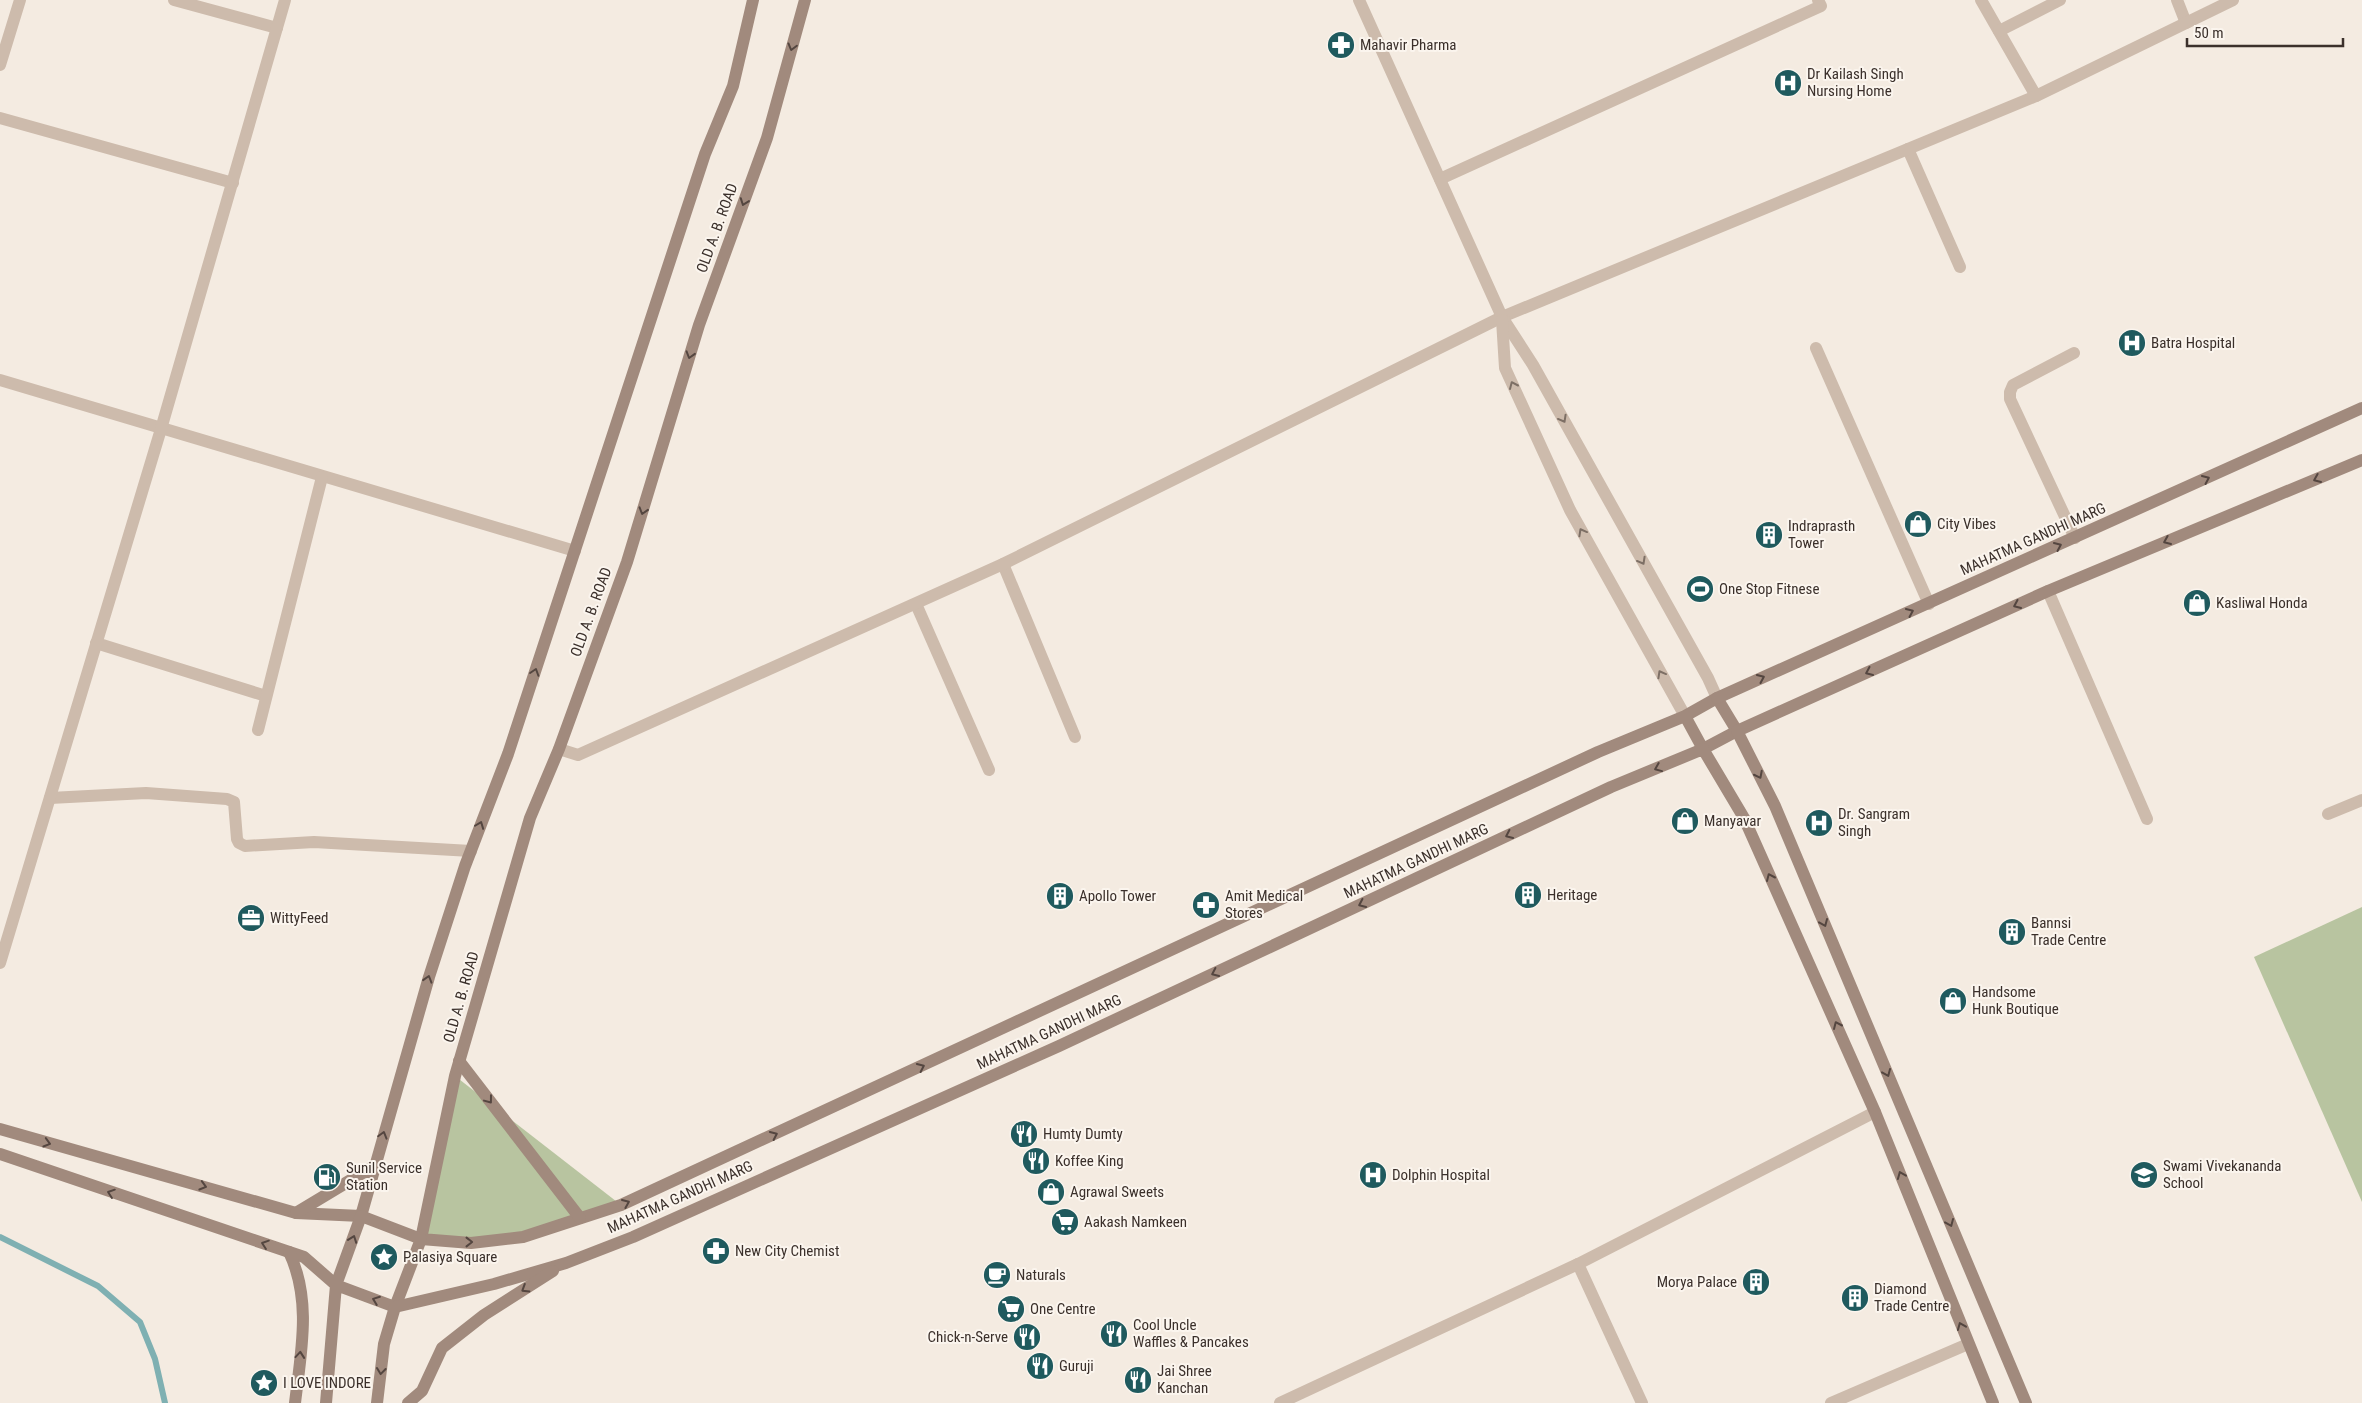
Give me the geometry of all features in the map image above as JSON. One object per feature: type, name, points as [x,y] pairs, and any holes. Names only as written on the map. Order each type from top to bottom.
[{"type":"main road","points":[[326,1403],[336,1285],[361,1216],[429,977],[471,851],[508,754],[705,154],[733,86],[753,0]]},
{"type":"main road","name":"OLD A. B. ROAD","points":[[395,1307],[420,1239],[460,1061],[530,818],[558,749],[627,562],[699,325],[767,138],[805,0]]},
{"type":"main road","name":"MAHATMA GANDHI MARG","points":[[0,1129],[296,1213],[361,1216],[420,1239],[471,1243],[523,1237],[621,1205],[1598,752],[1685,716],[1717,698],[2362,408]]},
{"type":"main road","points":[[1737,731],[2048,591],[2362,460]]},
{"type":"main road","points":[[1717,698],[1737,731],[1775,806],[2026,1403]]},
{"type":"main road","points":[[1685,716],[1744,818],[1875,1112],[1993,1403]]},
{"type":"main road","name":"MAHATMA GANDHI MARG","points":[[395,1307],[494,1284],[566,1263],[633,1237],[1018,1064],[1611,787],[1703,750],[1737,731]]},
{"type":"main road","points":[[460,1061],[580,1218]]},
{"type":"main road","points":[[0,1154],[304,1257],[336,1285],[395,1307],[384,1344],[377,1403]]},
{"type":"main road","points":[[296,1213],[374,1166]]},
{"type":"main road","points":[[289,1252],[302,1287],[304,1310],[295,1403]]},
{"type":"main road","points":[[408,1403],[422,1390],[442,1348],[484,1315],[566,1263]]},
{"type":"street","points":[[0,65],[20,0]]},
{"type":"street","points":[[174,0],[277,28]]},
{"type":"street","points":[[0,963],[161,429],[285,0]]},
{"type":"street","points":[[1360,0],[1502,317],[1533,366],[1708,678],[1717,698]]},
{"type":"street","points":[[1440,179],[1821,6],[1818,0]]},
{"type":"street","points":[[1981,0],[2036,96]]},
{"type":"street","points":[[1999,31],[2060,0]]},
{"type":"street","points":[[2176,0],[2186,23]]},
{"type":"street","points":[[558,749],[578,755],[916,604],[1003,564],[1502,317],[2036,96],[2233,0]]},
{"type":"street","points":[[0,118],[233,183]]},
{"type":"street","points":[[1908,149],[1960,267]]},
{"type":"street","points":[[1502,317],[1505,368],[1570,510],[1685,716]]},
{"type":"street","points":[[1816,348],[1929,604]]},
{"type":"street","points":[[2074,353],[2013,385],[2010,392],[2010,400],[2075,538]]},
{"type":"street","points":[[0,380],[575,551]]},
{"type":"street","points":[[258,730],[322,477]]},
{"type":"street","points":[[1003,564],[1075,737]]},
{"type":"street","points":[[2048,591],[2147,819]]},
{"type":"street","points":[[916,604],[989,770]]},
{"type":"street","points":[[96,643],[266,696]]},
{"type":"street","points":[[50,798],[146,794],[228,800],[234,802],[237,839],[239,843],[245,846],[314,842],[471,851]]},
{"type":"street","points":[[2328,814],[2362,800]]},
{"type":"street","points":[[1280,1403],[1578,1264],[1875,1112]]},
{"type":"street","points":[[1578,1264],[1642,1403]]},
{"type":"street","points":[[1831,1403],[1968,1344]]},
{"type":"green space","points":[[2362,907],[2362,1202],[2254,957]]},
{"type":"green space","points":[[455,1076],[621,1205],[523,1237],[421,1239]]},
{"type":"waterway","points":[[0,1237],[98,1286],[140,1322],[155,1359],[165,1403]]},
{"type":"place","name":"Mahavir Pharma","points":[[1341,45]]},
{"type":"place","name":"Dr Kailash Singh Nursing Home","points":[[1788,83]]},
{"type":"place","name":"Batra Hospital","points":[[2132,343]]},
{"type":"place","name":"City Vibes","points":[[1918,524]]},
{"type":"place","name":"Indraprasth Tower","points":[[1769,535]]},
{"type":"place","name":"One Stop Fitnese","points":[[1700,589]]},
{"type":"place","name":"Kasliwal Honda","points":[[2197,603]]},
{"type":"place","name":"Manyavar","points":[[1685,821]]},
{"type":"place","name":"Dr. Sangram Singh","points":[[1819,823]]},
{"type":"place","name":"Heritage","points":[[1528,895]]},
{"type":"place","name":"Apollo Tower","points":[[1060,896]]},
{"type":"place","name":"Amit Medical Stores","points":[[1206,905]]},
{"type":"place","name":"WittyFeed","points":[[251,918]]},
{"type":"place","name":"Bannsi Trade Centre","points":[[2012,932]]},
{"type":"place","name":"Handsome Hunk Boutique","points":[[1953,1001]]},
{"type":"place","name":"Humty Dumty","points":[[1024,1134]]},
{"type":"place","name":"Koffee King","points":[[1036,1161]]},
{"type":"place","name":"Dolphin Hospital","points":[[1373,1175]]},
{"type":"place","name":"Swami Vivekananda School","points":[[2144,1175]]},
{"type":"place","name":"Sunil Service Station","points":[[327,1177]]},
{"type":"place","name":"Agrawal Sweets","points":[[1051,1192]]},
{"type":"place","name":"Aakash Namkeen","points":[[1065,1222]]},
{"type":"place","name":"New City Chemist","points":[[716,1251]]},
{"type":"place","name":"Palasiya Square","points":[[384,1257]]},
{"type":"place","name":"Naturals","points":[[997,1275]]},
{"type":"place","name":"Morya Palace","points":[[1756,1282]]},
{"type":"place","name":"Diamond Trade Centre","points":[[1855,1298]]},
{"type":"place","name":"One Centre","points":[[1011,1309]]},
{"type":"place","name":"Cool Uncle Waffles & Pancakes","points":[[1114,1334]]},
{"type":"place","name":"Chick-n-Serve","points":[[1027,1337]]},
{"type":"place","name":"Guruji","points":[[1040,1366]]},
{"type":"place","name":"Jai Shree Kanchan","points":[[1138,1380]]},
{"type":"place","name":"I LOVE INDORE","points":[[264,1383]]}]
